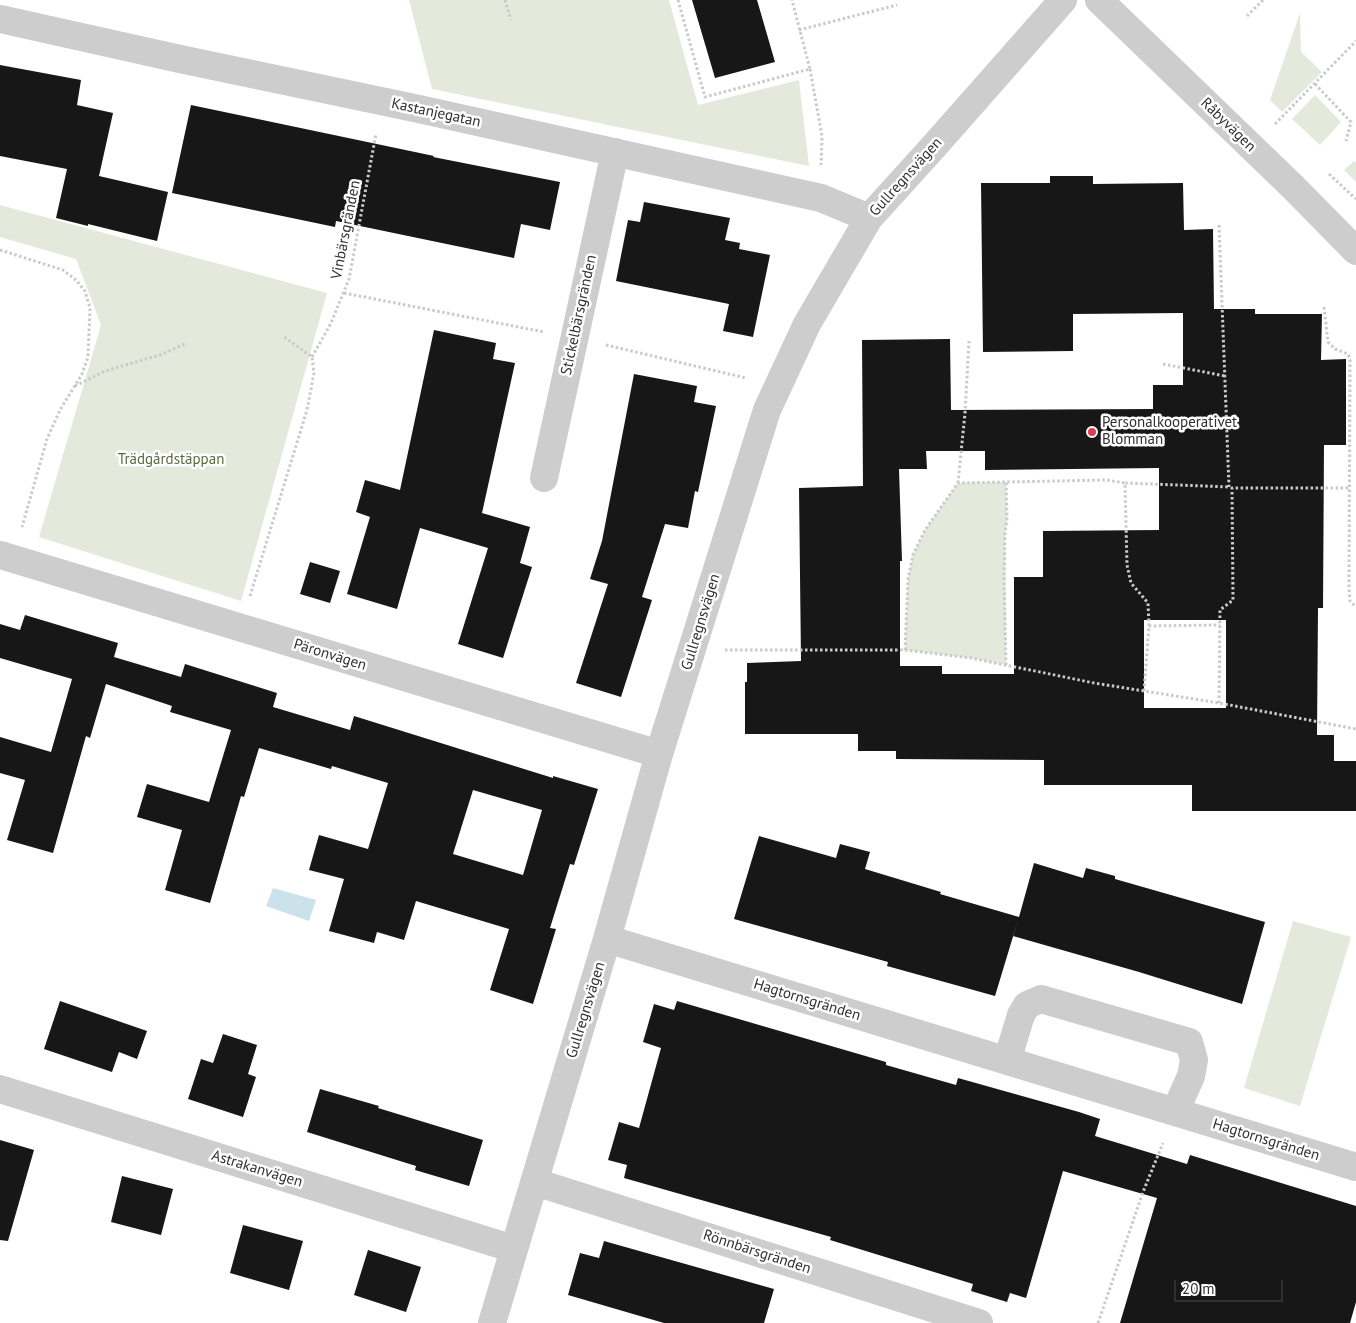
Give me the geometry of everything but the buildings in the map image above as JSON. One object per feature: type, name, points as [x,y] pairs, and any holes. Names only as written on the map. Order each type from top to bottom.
[{"type":"street","name":"Gullregnsvägen","points":[[492,1323],[607,939],[659,754],[767,410],[807,324],[869,218],[1062,0]]},
{"type":"street","name":"Råbyvägen","points":[[1099,0],[1293,187],[1356,251]]},
{"type":"street","name":"Kastanjegatan","points":[[0,19],[821,198],[869,218]]},
{"type":"street","name":"Stickelbärsgränden","points":[[544,478],[615,152]]},
{"type":"street","name":"Päronvägen","points":[[7,557],[659,754]]},
{"type":"street","name":"Hagtornsgränden","points":[[607,939],[1356,1167]]},
{"type":"street","points":[[1007,1061],[1021,1015],[1027,1006],[1041,999],[1189,1042],[1194,1060],[1191,1076],[1176,1112]]},
{"type":"street","name":"Astrakanvägen","points":[[0,1089],[514,1249]]},
{"type":"street","name":"Rönnbärsgränden","points":[[535,1182],[979,1323]]},
{"type":"path","points":[[505,0],[511,20]]},
{"type":"path","points":[[678,0],[705,97],[810,69]]},
{"type":"path","points":[[792,0],[810,69],[822,136],[821,198]]},
{"type":"path","points":[[1247,16],[1263,0]]},
{"type":"path","points":[[800,30],[897,5]]},
{"type":"path","points":[[1275,124],[1356,41]]},
{"type":"path","points":[[1315,84],[1351,122],[1346,141]]},
{"type":"path","name":"Vinbärsgränden","points":[[312,357],[331,324],[349,279],[382,101]]},
{"type":"path","points":[[1219,225],[1233,600],[1220,610],[1219,703]]},
{"type":"path","points":[[0,250],[63,270],[76,280],[85,292],[90,308],[88,357],[47,439],[7,557]]},
{"type":"path","points":[[1324,307],[1328,342],[1335,349],[1348,354],[1350,359],[1349,588],[1350,601],[1356,607]]},
{"type":"path","points":[[240,628],[307,410],[314,373],[312,357],[283,336]]},
{"type":"path","points":[[905,650],[908,579],[913,555],[925,530],[958,483],[965,413],[969,341]]},
{"type":"path","points":[[74,386],[105,371],[160,355],[187,343]]},
{"type":"path","points":[[1162,364],[1224,376]]},
{"type":"path","points":[[958,483],[1106,480],[1125,483],[1230,487],[1350,488]]},
{"type":"path","points":[[1006,482],[1007,519],[1004,578],[1006,665]]},
{"type":"path","points":[[1125,483],[1127,566],[1131,583],[1148,603],[1144,691]]},
{"type":"path","points":[[1148,626],[1220,625]]},
{"type":"path","points":[[692,650],[905,650],[971,658],[1094,683],[1219,703],[1356,729]]},
{"type":"path","points":[[1098,1323],[1143,1192],[1176,1112]]},
{"type":"green space","points":[[409,0],[669,0],[698,105],[799,80],[809,166],[432,89]]},
{"type":"green space","points":[[1300,13],[1301,52],[1322,72],[1282,112],[1270,100]]},
{"type":"green space","points":[[1315,95],[1341,122],[1320,145],[1292,119]]},
{"type":"green space","points":[[1354,161],[1356,162],[1356,182],[1344,170]]},
{"type":"green space","name":"Trädgårdstäppan","points":[[0,205],[327,293],[241,601],[39,537],[101,325],[76,259],[0,237]]},
{"type":"green space","points":[[1006,482],[1006,665],[971,658],[905,650],[908,579],[913,555],[925,530],[958,483]]},
{"type":"green space","points":[[1293,921],[1351,937],[1300,1106],[1244,1088]]},
{"type":"water","points":[[273,888],[316,900],[309,921],[266,906]]},
{"type":"place","name":"Personalkooperativet Blomman","points":[[1092,432]]}]
